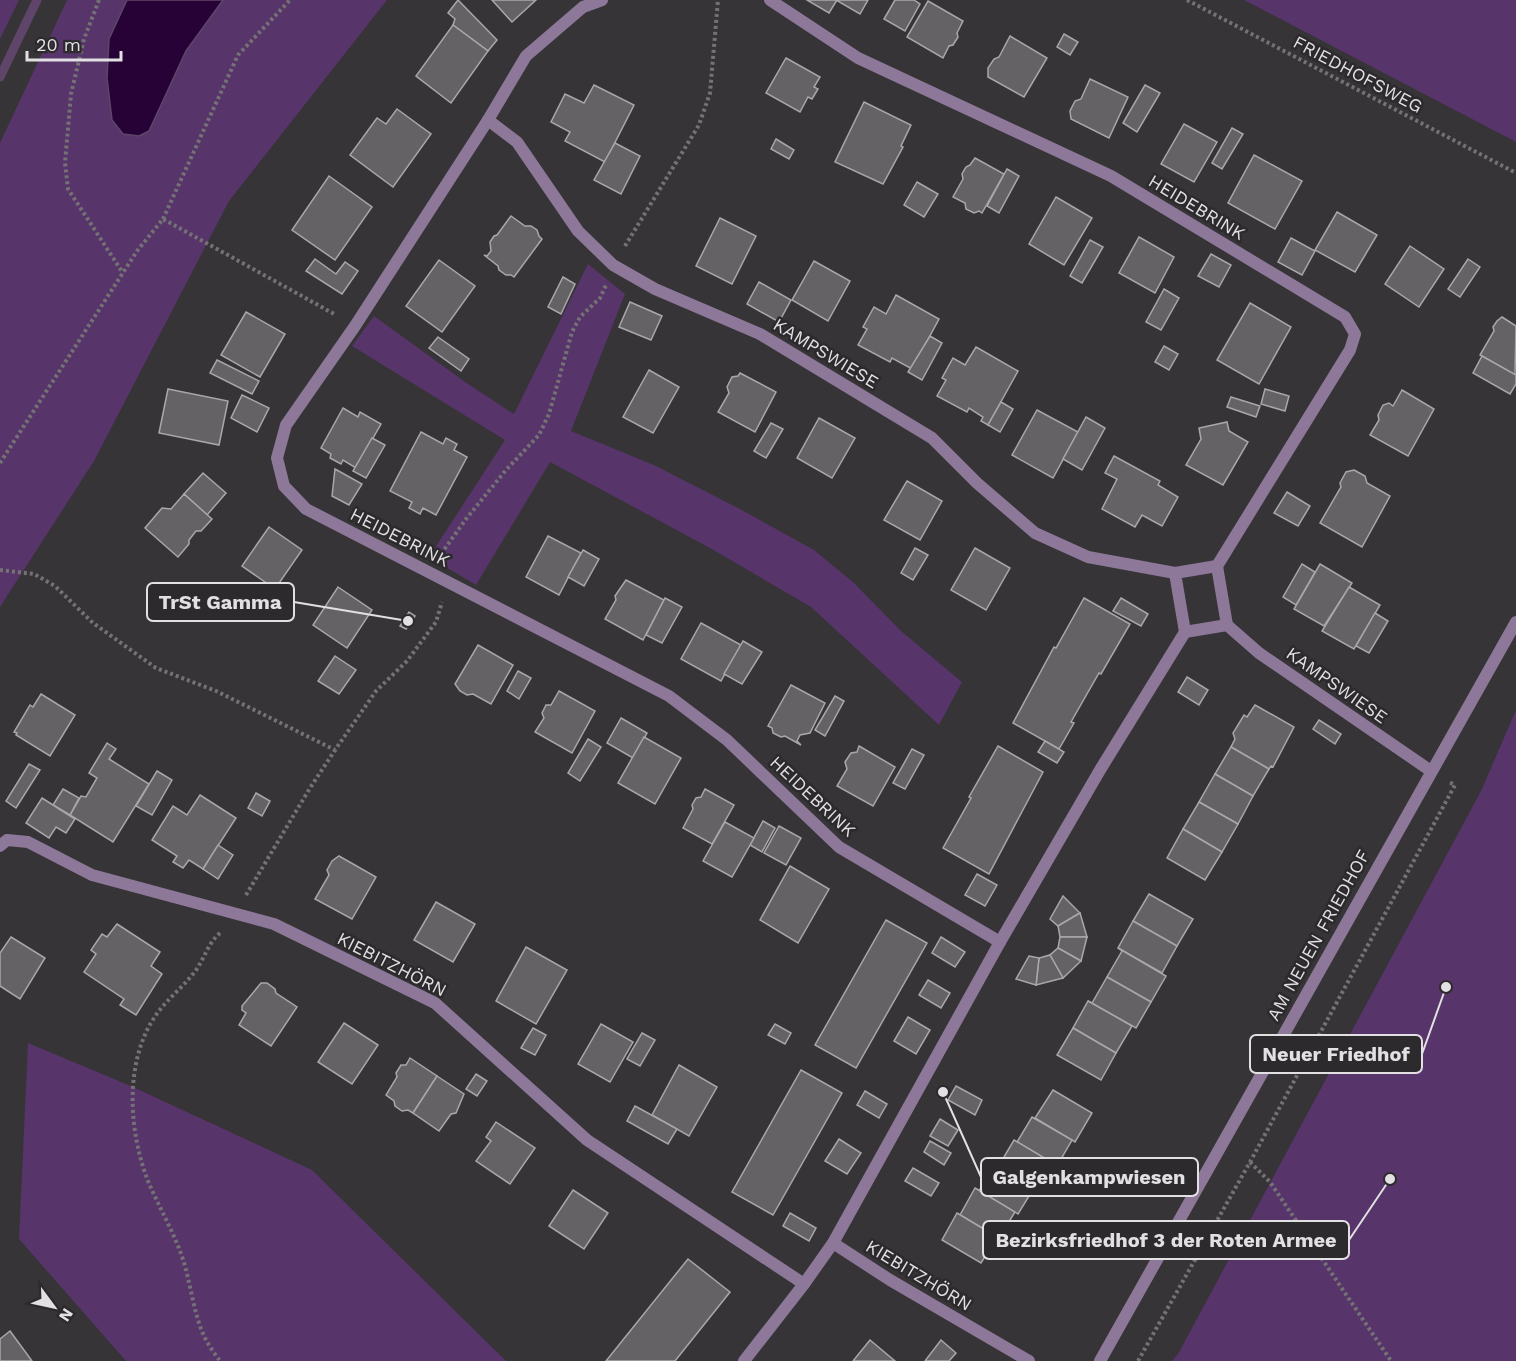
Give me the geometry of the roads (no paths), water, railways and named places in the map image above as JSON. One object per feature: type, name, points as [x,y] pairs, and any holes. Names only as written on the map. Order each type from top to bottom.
[{"type":"street","name":"HEIDEBRINK","points":[[602,0],[583,7],[526,56],[488,120],[356,326],[286,425],[277,459],[284,486],[306,509],[669,696],[727,740],[838,847],[1000,942]]},
{"type":"street","name":"HEIDEBRINK","points":[[770,0],[858,58],[1111,176],[1345,316],[1355,334],[1350,350],[1217,566]]},
{"type":"street","name":"KAMPSWIESE","points":[[488,120],[517,142],[578,231],[613,265],[655,289],[760,334],[932,438],[977,483],[1035,533],[1088,557],[1175,573]]},
{"type":"street","points":[[744,1361],[804,1284],[832,1243],[1000,942],[1100,770],[1185,632],[1175,573],[1217,566],[1227,625],[1185,632]]},
{"type":"street","name":"AM NEUEN FRIEDHOF","points":[[1100,1361],[1516,622]]},
{"type":"street","name":"KAMPSWIESE","points":[[1227,625],[1259,654],[1431,771]]},
{"type":"street","name":"KIEBITZHÖRN","points":[[0,846],[6,840],[28,842],[92,875],[274,924],[435,1003],[587,1140],[804,1284]]},
{"type":"street","name":"KIEBITZHÖRN","points":[[832,1243],[890,1280],[1029,1361]]},
{"type":"waterway","points":[[0,77],[37,0]]},
{"type":"place","name":"TrSt Gamma","points":[[408,621]]},
{"type":"place","name":"Neuer Friedhof","points":[[1446,987]]},
{"type":"place","name":"Galgenkampwiesen","points":[[943,1092]]},
{"type":"place","name":"Bezirksfriedhof 3 der Roten Armee","points":[[1390,1179]]}]
